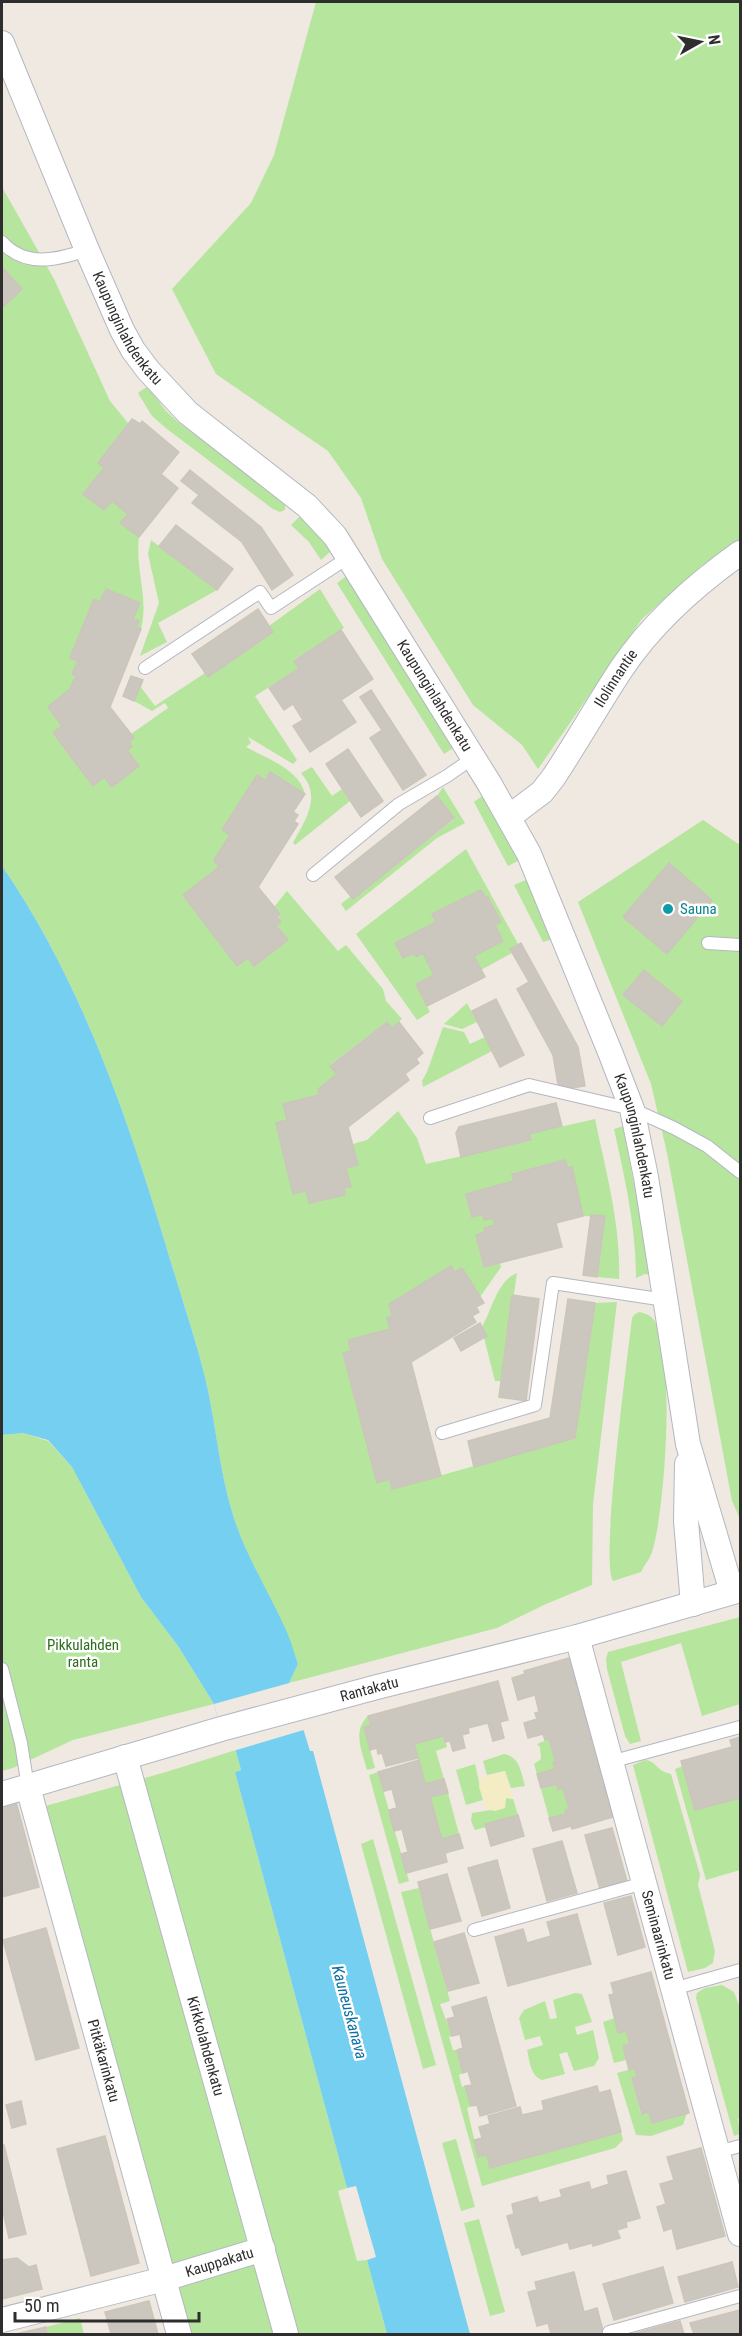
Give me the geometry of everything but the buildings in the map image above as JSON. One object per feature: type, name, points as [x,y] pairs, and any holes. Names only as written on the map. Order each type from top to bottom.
[{"type":"street","name":"Kaupunginlahdenkatu","points":[[2,44],[122,330],[148,370],[188,413],[307,506],[335,536],[509,817],[529,854],[632,1109],[646,1176],[688,1444],[736,1591]]},
{"type":"street","name":"Ilolinnantie","points":[[509,817],[542,792],[553,778],[622,668],[654,629],[691,590],[741,553]]},
{"type":"street","name":"Kaupunginlahdenkatu","points":[[688,1444],[686,1521],[693,1604]]},
{"type":"street","name":"Rantakatu","points":[[2,1794],[221,1729],[577,1637],[736,1591]]},
{"type":"street","name":"Seminaarinkatu","points":[[577,1637],[673,1989],[729,2149],[741,2234]]},
{"type":"street","name":"Kirkkolahdenkatu","points":[[125,1757],[286,2334]]},
{"type":"street","name":"Pitkäkarinkatu","points":[[28,1787],[179,2334]]},
{"type":"street","name":"Kauppakatu","points":[[2,2320],[164,2279],[263,2249]]},
{"type":"lane","points":[[2,242],[18,256],[40,260],[61,259],[87,250]]},
{"type":"lane","points":[[145,668],[260,592],[271,608],[349,557]]},
{"type":"lane","points":[[313,875],[399,804],[447,776],[472,758]]},
{"type":"lane","points":[[708,943],[741,945]]},
{"type":"lane","points":[[430,1118],[529,1085],[632,1109],[707,1146],[741,1172]]},
{"type":"lane","points":[[442,1433],[536,1405],[553,1283],[665,1300]]},
{"type":"lane","points":[[2,1668],[21,1743],[28,1787]]},
{"type":"lane","points":[[610,1762],[741,1727]]},
{"type":"lane","points":[[474,1930],[644,1883]]},
{"type":"lane","points":[[673,1989],[741,1970]]},
{"type":"lane","points":[[609,2332],[741,2296]]},
{"type":"green space","points":[[316,2],[740,2],[740,539],[701,566],[642,619],[538,769],[522,745],[473,705],[382,559],[361,498],[328,451],[216,374],[172,289],[251,203],[274,155]]},
{"type":"green space","points":[[2,187],[54,279],[110,401],[128,423],[98,463],[104,468],[83,494],[104,510],[112,501],[128,514],[121,523],[139,537],[138,550],[144,606],[141,629],[136,627],[138,621],[133,619],[140,603],[106,589],[100,602],[94,600],[70,658],[78,661],[73,674],[76,676],[70,689],[48,707],[62,726],[53,734],[93,785],[104,777],[113,786],[139,766],[127,750],[132,747],[129,742],[134,738],[131,734],[168,708],[165,703],[152,711],[134,701],[140,686],[155,706],[205,673],[208,676],[273,632],[269,626],[320,589],[344,628],[294,660],[299,668],[255,696],[297,760],[293,764],[248,737],[251,743],[246,747],[289,771],[302,785],[305,794],[270,772],[222,830],[230,835],[219,867],[183,895],[237,966],[248,958],[254,966],[287,940],[276,926],[281,922],[274,907],[287,891],[338,951],[346,945],[383,989],[386,1001],[402,1019],[392,1028],[386,1022],[330,1065],[337,1074],[318,1089],[319,1095],[287,1120],[276,1123],[293,1194],[306,1191],[309,1203],[345,1195],[344,1188],[351,1186],[346,1168],[358,1165],[353,1144],[367,1140],[398,1111],[417,1138],[426,1164],[530,1141],[529,1134],[595,1119],[618,1239],[619,1279],[597,1277],[605,1217],[583,1216],[572,1168],[568,1168],[565,1160],[513,1173],[514,1181],[466,1194],[472,1217],[483,1214],[484,1220],[493,1218],[495,1225],[476,1235],[483,1266],[500,1263],[501,1267],[480,1297],[462,1268],[387,1318],[390,1329],[348,1340],[351,1351],[343,1354],[377,1482],[390,1479],[392,1489],[575,1438],[595,1303],[617,1302],[593,1504],[592,1585],[497,1628],[289,1683],[298,1664],[283,1626],[239,1534],[224,1481],[201,1362],[154,1205],[120,1104],[101,1054],[56,957],[31,911],[2,866]]},
{"type":"green space","points":[[149,388],[166,411],[178,422],[281,498],[285,510],[280,512],[273,509],[152,416],[138,393]]},
{"type":"green space","points":[[301,515],[332,550],[321,560],[309,542],[291,525]]},
{"type":"green space","points":[[151,540],[217,590],[158,623],[167,642],[140,656],[159,603],[148,554]]},
{"type":"green space","points":[[348,575],[455,747],[444,754],[337,583]]},
{"type":"green space","points":[[312,767],[332,796],[342,789],[350,801],[295,845],[293,843],[307,816],[311,799],[307,782],[301,773]]},
{"type":"green space","points":[[443,787],[465,823],[437,838],[346,911],[341,904],[351,896],[353,899],[454,819],[437,796]]},
{"type":"green space","points":[[485,794],[520,860],[508,866],[474,802]]},
{"type":"green space","points":[[703,820],[740,845],[740,1519],[732,1501],[667,1153],[651,1084],[578,902]]},
{"type":"green space","points":[[466,849],[518,944],[511,949],[512,953],[481,970],[474,956],[503,941],[495,925],[501,921],[489,897],[486,898],[481,890],[433,914],[436,922],[396,943],[403,958],[414,953],[416,957],[423,953],[434,975],[416,984],[430,1012],[417,1020],[356,934]]},
{"type":"green space","points":[[528,879],[553,939],[543,942],[514,885]]},
{"type":"green space","points":[[467,1003],[477,1022],[462,1029],[444,1024]]},
{"type":"green space","points":[[443,1027],[464,1032],[470,1044],[485,1037],[492,1051],[423,1087],[422,1081]]},
{"type":"green space","points":[[623,1126],[651,1275],[645,1274],[636,1278],[632,1222],[614,1129]]},
{"type":"green space","points":[[517,1273],[501,1381],[495,1381],[484,1338],[487,1335],[482,1327],[500,1289],[510,1277]]},
{"type":"green space","points":[[639,1312],[647,1314],[654,1320],[661,1338],[665,1365],[666,1434],[661,1504],[652,1552],[641,1572],[613,1581],[610,1566],[610,1537],[616,1456],[632,1318]]},
{"type":"green space","name":"Pikkulahden ranta","points":[[23,1433],[48,1441],[72,1467],[141,1597],[178,1646],[214,1704],[73,1740],[2,1771],[2,1435]]},
{"type":"green space","points":[[740,1617],[740,1704],[702,1716],[681,1643],[621,1662],[641,1741],[630,1744],[625,1736],[607,1669],[608,1652]]},
{"type":"green space","points":[[368,1716],[371,1725],[364,1727],[375,1768],[367,1770],[359,1735],[360,1728]]},
{"type":"green space","points":[[444,1736],[447,1747],[436,1751],[444,1779],[425,1784],[414,1744]]},
{"type":"green space","points":[[549,1739],[556,1762],[553,1763],[555,1769],[537,1774],[534,1764],[541,1759],[540,1747],[537,1744]]},
{"type":"green space","points":[[236,1750],[241,1770],[235,1772],[347,2188],[338,2191],[357,2261],[367,2260],[387,2334],[186,2334],[42,1807]]},
{"type":"green space","points":[[504,1754],[517,1762],[525,1786],[511,1788],[505,1771],[487,1775],[483,1761]]},
{"type":"green space","points":[[645,1760],[671,1774],[700,1875],[698,1885],[715,1951],[713,1963],[705,1968],[688,1972],[633,1765]]},
{"type":"green space","points":[[475,1764],[483,1800],[466,1805],[456,1770]]},
{"type":"green space","points":[[683,1766],[695,1810],[740,1798],[740,1870],[706,1880],[675,1769]]},
{"type":"green space","points":[[378,1772],[409,1881],[399,1884],[369,1775]]},
{"type":"green space","points":[[557,1784],[558,1790],[563,1788],[569,1809],[566,1814],[549,1818],[541,1789]]},
{"type":"green space","points":[[448,1793],[459,1834],[442,1839],[430,1797]]},
{"type":"green space","points":[[506,1798],[513,1799],[518,1815],[486,1824],[486,1827],[475,1830],[471,1821],[472,1813],[504,1808]]},
{"type":"green space","points":[[373,1839],[436,2065],[423,2069],[361,1844]]},
{"type":"green space","points":[[419,1888],[450,2001],[440,2004],[452,2036],[449,2037],[453,2050],[457,2050],[463,2073],[459,2075],[471,2106],[467,2108],[478,2156],[487,2154],[491,2168],[621,2132],[623,2140],[615,2148],[482,2186],[401,1892]]},
{"type":"green space","points":[[722,1985],[734,1992],[740,2008],[740,2118],[738,2119],[740,2134],[734,2136],[696,1998],[697,1993],[705,1988]]},
{"type":"green space","points":[[575,1993],[582,1994],[592,2022],[575,2027],[577,2035],[593,2030],[599,2058],[594,2066],[574,2071],[567,2052],[559,2054],[565,2074],[542,2080],[533,2071],[527,2050],[543,2045],[540,2036],[525,2040],[519,2018],[524,2010],[545,2001],[550,2019],[557,2018],[553,2000]]},
{"type":"green space","points":[[615,2018],[626,2031],[630,2044],[623,2046],[626,2060],[614,2063],[603,2022]]},
{"type":"green space","points":[[635,2068],[637,2077],[632,2079],[641,2114],[649,2112],[652,2123],[687,2113],[683,2125],[651,2136],[636,2135],[617,2073]]},
{"type":"green space","points":[[456,2139],[475,2207],[461,2211],[442,2143]]},
{"type":"green space","points":[[479,2219],[505,2312],[490,2316],[464,2223]]},
{"type":"green space","points":[[80,2318],[84,2334],[47,2334],[46,2327]]},
{"type":"sand","points":[[505,1771],[513,1799],[506,1798],[505,1808],[495,1811],[486,1809],[479,1787],[480,1778]]},
{"type":"water","name":"Kauneuskanava","points":[[2,866],[31,911],[79,1005],[120,1104],[154,1205],[205,1377],[224,1481],[233,1515],[251,1559],[286,1630],[298,1664],[289,1683],[310,1751],[313,1751],[470,2334],[387,2334],[367,2260],[376,2257],[356,2186],[347,2188],[235,1772],[241,1770],[228,1721],[219,1723],[214,1704],[178,1646],[141,1597],[72,1467],[48,1440],[23,1433],[2,1435]]},
{"type":"pier","points":[[293,1682],[307,1729],[233,1751],[226,1724],[220,1726],[214,1704]]},
{"type":"place","name":"Sauna","points":[[668,909]]}]
